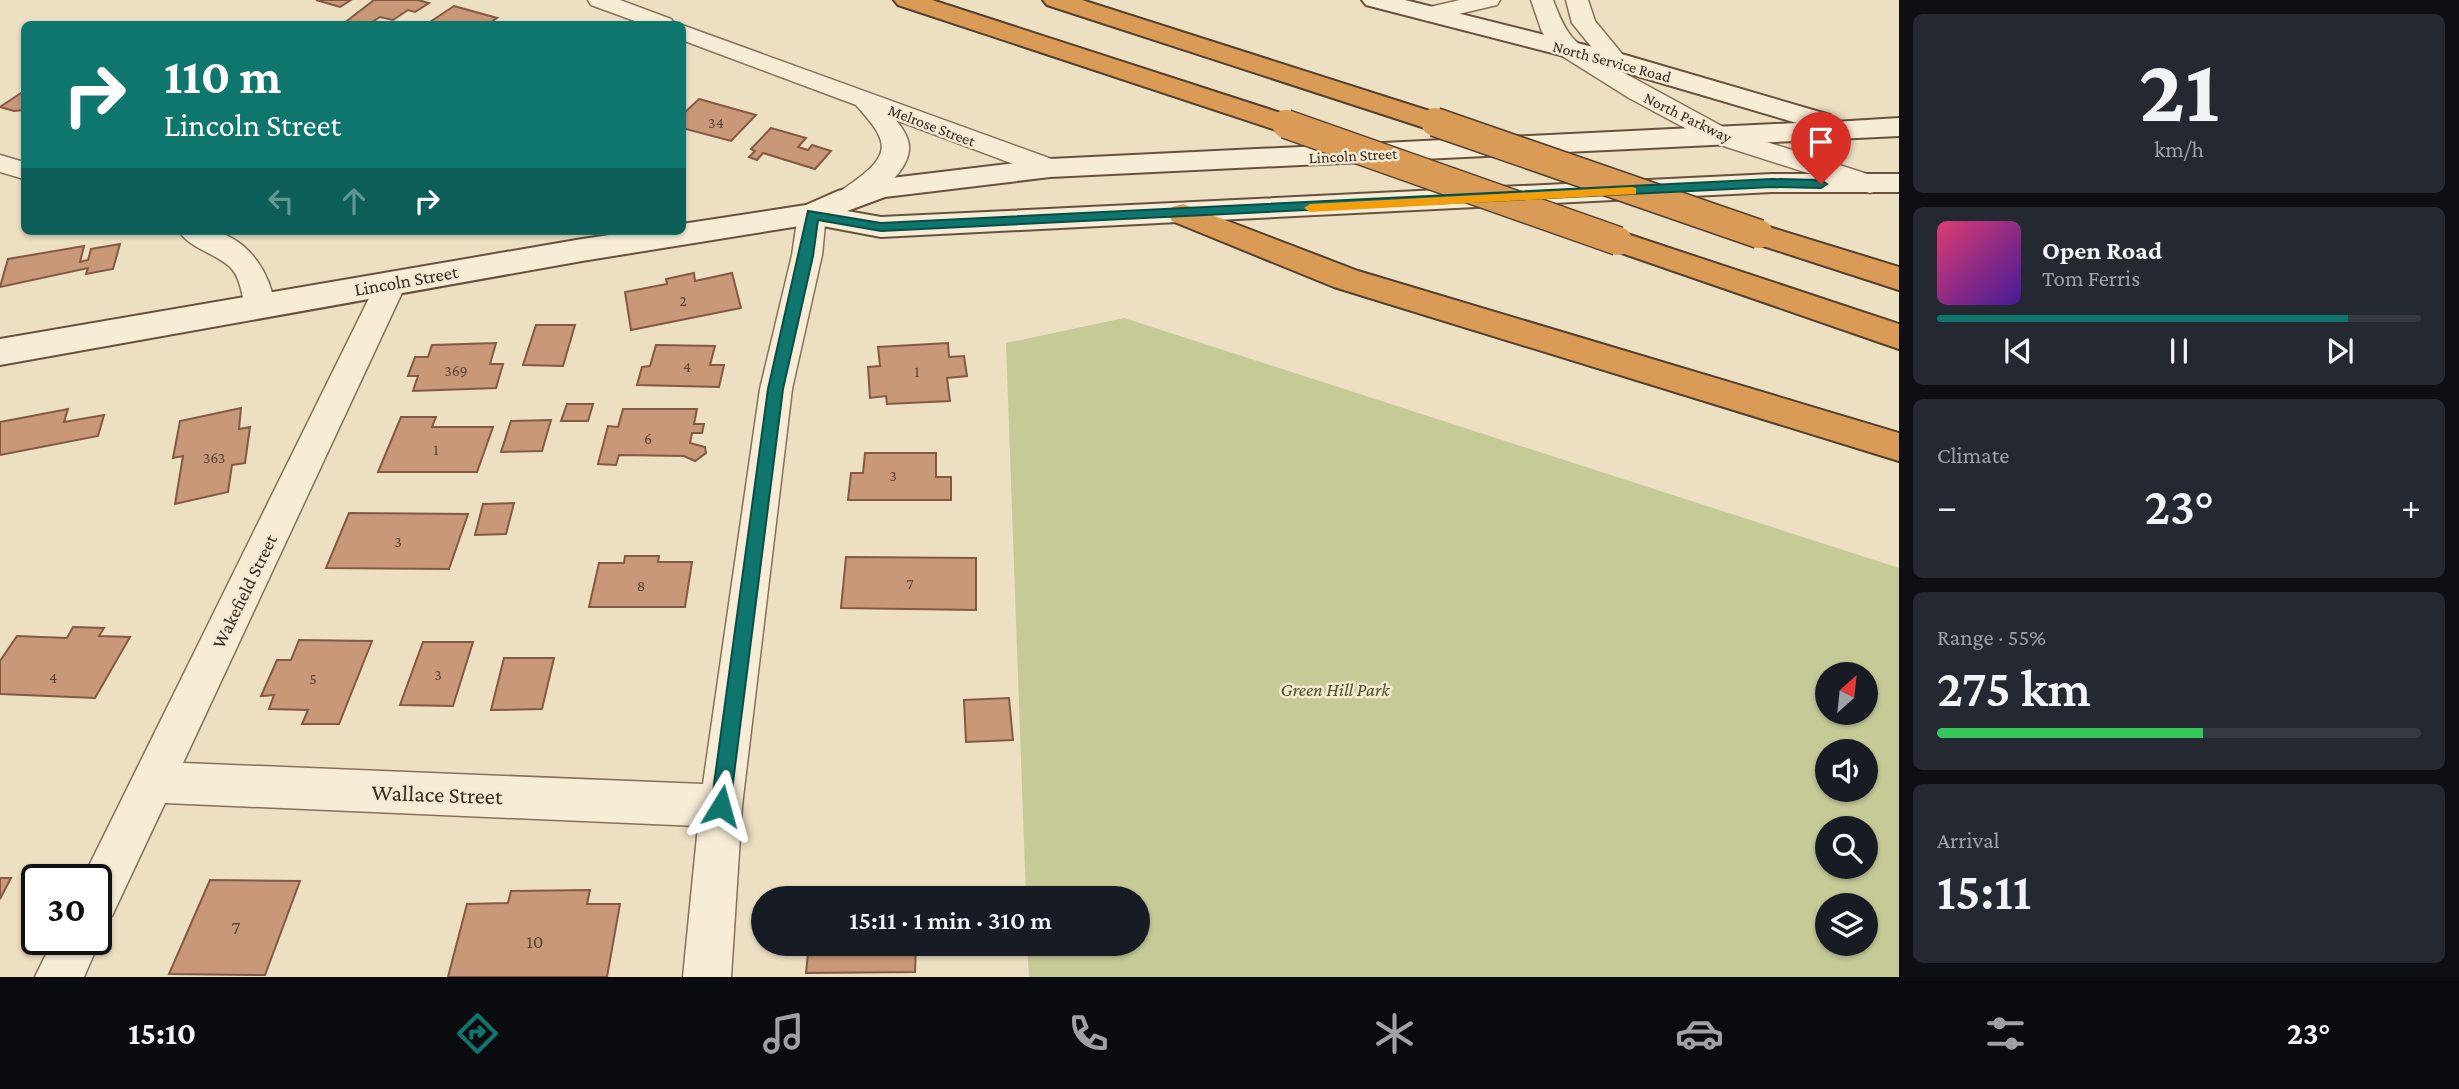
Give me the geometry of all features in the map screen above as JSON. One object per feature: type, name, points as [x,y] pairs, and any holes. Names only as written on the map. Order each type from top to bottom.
[{"type":"highway","points":[[907,0],[1286,124],[1899,337]]},
{"type":"highway","points":[[1056,0],[1435,122],[1759,234],[1899,279]]},
{"type":"highway","points":[[1183,214],[1346,279],[1899,447]]},
{"type":"main road","name":"North Service Road","points":[[1376,0],[1616,61],[1899,146]]},
{"type":"main road","name":"Lincoln Street","points":[[686,232],[812,214],[849,198],[883,188],[1050,168],[1899,127]]},
{"type":"main road","name":"Melrose Street","points":[[1050,168],[1183,214]]},
{"type":"main road","name":"Lincoln Street","points":[[812,214],[881,227],[1772,183],[1884,184]]},
{"type":"main road","name":"Lincoln Street","points":[[0,352],[668,235]]},
{"type":"street","points":[[599,0],[655,21]]},
{"type":"street","points":[[1429,14],[1489,0]]},
{"type":"street","name":"North Parkway","points":[[1542,0],[1554,32],[1567,49],[1596,69],[1720,136],[1884,184]]},
{"type":"street","points":[[1577,0],[1584,23],[1616,61]]},
{"type":"street","name":"Melrose Street","points":[[686,33],[1050,168]]},
{"type":"street","points":[[849,198],[887,170],[897,153],[896,139],[890,126],[865,100]]},
{"type":"street","points":[[0,163],[21,170]]},
{"type":"street","points":[[707,977],[721,806],[776,389],[807,256],[812,214]]},
{"type":"street","points":[[201,235],[233,251],[248,268],[259,293],[260,306]]},
{"type":"street","name":"Wakefield Street","points":[[112,866],[393,282]]},
{"type":"street","name":"Wallace Street","points":[[152,782],[721,806]]},
{"type":"street","points":[[59,977],[70,955]]},
{"type":"green space","name":"Green Hill Park","points":[[1124,318],[1899,568],[1899,977],[1029,977],[1028,956],[1150,956],[1150,886],[1026,886],[1006,343]]},
{"type":"building","points":[[316,0],[351,0],[340,7]]},
{"type":"building","points":[[374,0],[418,0],[429,3],[415,12],[408,10],[393,20],[380,17],[374,21],[347,21]]},
{"type":"building","points":[[454,6],[497,18],[492,21],[432,21]]},
{"type":"building","points":[[21,93],[21,110],[0,107]]},
{"type":"building","points":[[699,99],[756,115],[731,141],[686,129],[686,111]]},
{"type":"building","points":[[771,128],[806,138],[798,147],[808,150],[812,145],[831,151],[815,169],[763,153],[757,160],[749,157],[755,151],[751,149]]},
{"type":"building","points":[[120,244],[113,269],[86,274],[88,268],[0,287],[8,259],[84,246],[80,262],[88,260],[91,249]]},
{"type":"building","points":[[694,273],[695,281],[732,273],[741,308],[631,330],[625,292],[667,284],[666,279]]},
{"type":"building","points":[[536,325],[575,325],[563,366],[523,365]]},
{"type":"building","points":[[496,343],[490,364],[503,364],[496,388],[413,391],[418,376],[408,376],[415,357],[428,357],[432,345]]},
{"type":"building","points":[[948,343],[949,357],[964,356],[967,376],[947,378],[950,401],[887,404],[886,396],[870,398],[868,367],[880,366],[878,347]]},
{"type":"building","points":[[656,345],[715,346],[710,365],[724,365],[719,387],[637,385],[642,367],[650,366]]},
{"type":"building","points":[[567,404],[593,404],[588,421],[561,421]]},
{"type":"building","points":[[241,408],[239,429],[250,427],[245,463],[232,465],[228,492],[175,504],[183,456],[173,458],[180,421]]},
{"type":"building","points":[[68,409],[64,422],[104,415],[98,436],[0,455],[0,422]]},
{"type":"building","points":[[623,409],[697,409],[694,424],[704,424],[702,433],[692,433],[690,443],[705,447],[706,453],[695,461],[684,456],[619,455],[616,465],[598,464],[608,426],[618,427]]},
{"type":"building","points":[[401,417],[436,417],[432,427],[493,427],[477,472],[378,472]]},
{"type":"building","points":[[551,420],[542,451],[501,452],[511,421]]},
{"type":"building","points":[[865,453],[936,453],[936,477],[951,477],[951,500],[848,500],[851,473],[863,473]]},
{"type":"building","points":[[514,503],[506,534],[475,535],[483,504]]},
{"type":"building","points":[[349,513],[468,514],[449,569],[326,568]]},
{"type":"building","points":[[625,556],[659,556],[658,562],[692,562],[685,607],[589,607],[599,563],[624,563]]},
{"type":"building","points":[[846,557],[976,558],[976,610],[841,608]]},
{"type":"building","points":[[73,627],[104,628],[99,636],[130,637],[95,698],[0,694],[0,661],[17,636],[67,638]]},
{"type":"building","points":[[299,640],[372,641],[339,724],[302,724],[308,710],[269,709],[274,695],[261,696],[277,660],[291,660]]},
{"type":"building","points":[[423,642],[473,642],[453,706],[400,705]]},
{"type":"building","points":[[504,658],[554,658],[542,709],[491,710]]},
{"type":"building","points":[[1009,698],[1013,740],[966,742],[964,700]]},
{"type":"building","points":[[0,878],[11,878],[0,899]]},
{"type":"building","points":[[210,880],[300,881],[265,975],[169,974]]},
{"type":"building","points":[[590,890],[587,904],[620,904],[607,977],[448,977],[467,904],[508,903],[511,891]]},
{"type":"building","points":[[808,956],[916,956],[915,972],[806,973]]},
{"type":"slow traffic","points":[[1310,208],[1632,191]]},
{"type":"route","points":[[721,806],[776,389],[807,256],[812,214],[881,227],[1291,209],[1772,183],[1821,184]]}]
